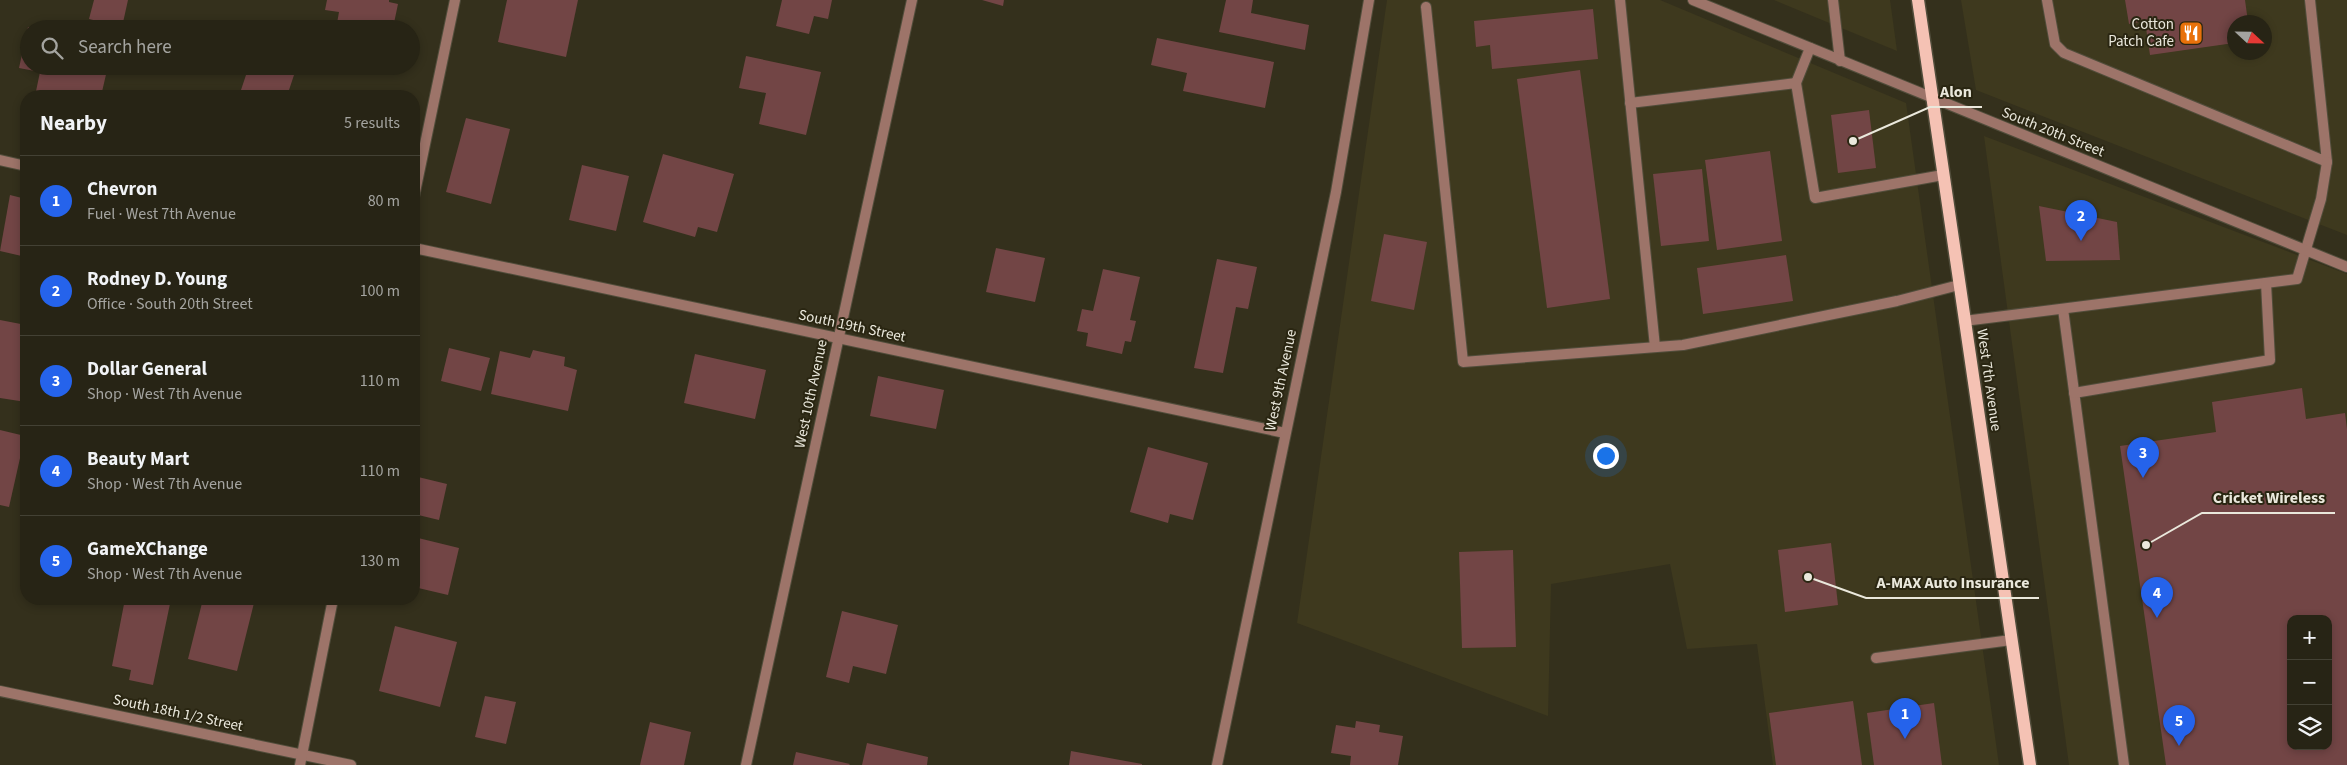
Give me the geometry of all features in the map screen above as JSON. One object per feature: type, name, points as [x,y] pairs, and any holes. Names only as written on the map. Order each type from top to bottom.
[{"type":"main road","name":"West 7th Avenue","points":[[1918,0],[2030,765]]},
{"type":"street","points":[[420,169],[455,0]]},
{"type":"street","name":"West 10th Avenue","points":[[746,765],[912,0]]},
{"type":"street","name":"West 9th Avenue","points":[[1218,765],[1336,192],[1369,0]]},
{"type":"street","points":[[1620,0],[1655,347]]},
{"type":"street","name":"South 20th Street","points":[[1693,0],[1931,99],[2347,267]]},
{"type":"street","points":[[1833,0],[1840,61]]},
{"type":"street","points":[[2047,0],[2055,44],[2064,53],[2327,162]]},
{"type":"street","points":[[1964,321],[2297,279],[2321,199],[2327,162],[2310,0]]},
{"type":"street","points":[[1426,7],[1462,362],[1683,345],[1897,301],[1959,285]]},
{"type":"street","points":[[1810,48],[1796,83],[1815,198],[1943,175]]},
{"type":"street","points":[[1630,103],[1796,83]]},
{"type":"street","points":[[0,160],[20,165]]},
{"type":"street","name":"South 19th Street","points":[[420,249],[1285,433]]},
{"type":"street","points":[[2074,393],[2270,360],[2266,283]]},
{"type":"street","points":[[2063,309],[2124,765]]},
{"type":"street","points":[[301,760],[332,605]]},
{"type":"street","points":[[1876,658],[2011,640]]},
{"type":"street","name":"South 18th 1/2 Street","points":[[0,691],[301,760],[351,765]]},
{"type":"shaded area","points":[[1387,0],[1660,0],[1906,103],[1999,765],[1773,765],[1757,644],[1687,649],[1670,564],[1551,584],[1548,716],[1297,623]]},
{"type":"shaded area","points":[[1774,0],[1890,0],[1897,51]]},
{"type":"shaded area","points":[[1961,0],[2347,0],[2347,235],[1976,90]]},
{"type":"shaded area","points":[[1984,136],[2347,274],[2347,765],[2069,765]]},
{"type":"building","points":[[94,0],[128,0],[124,20],[89,19]]},
{"type":"building","points":[[327,0],[389,0],[389,2],[398,4],[395,20],[338,20],[339,12],[325,10]]},
{"type":"building","points":[[507,0],[578,0],[566,57],[498,42]]},
{"type":"building","points":[[782,0],[832,0],[828,19],[814,16],[809,34],[776,26]]},
{"type":"building","points":[[982,0],[1004,0],[1003,6]]},
{"type":"building","points":[[1226,0],[1253,0],[1251,13],[1309,25],[1305,50],[1219,32]]},
{"type":"building","name":"Cotton Patch Cafe","points":[[2125,0],[2245,0],[2247,15],[2227,15],[2227,44],[2150,55],[2145,21],[2129,24]]},
{"type":"building","points":[[1593,9],[1598,59],[1492,69],[1490,45],[1476,47],[1474,21]]},
{"type":"building","points":[[1157,38],[1274,62],[1265,108],[1183,91],[1187,73],[1151,65]]},
{"type":"building","points":[[746,56],[821,72],[806,135],[759,124],[766,93],[739,88]]},
{"type":"building","points":[[1580,70],[1610,299],[1547,308],[1517,79]]},
{"type":"building","points":[[39,75],[106,75],[102,90],[36,90]]},
{"type":"building","points":[[246,75],[294,75],[289,90],[241,90]]},
{"type":"building","points":[[1869,110],[1876,168],[1838,173],[1831,115]]},
{"type":"building","points":[[466,118],[510,129],[491,204],[446,192]]},
{"type":"building","points":[[1770,151],[1782,241],[1717,250],[1705,160]]},
{"type":"building","points":[[663,154],[734,174],[717,232],[698,227],[695,237],[643,222]]},
{"type":"building","points":[[582,165],[629,176],[616,231],[569,220]]},
{"type":"building","points":[[1702,169],[1709,241],[1661,246],[1653,174]]},
{"type":"building","points":[[10,195],[20,198],[20,256],[0,251]]},
{"type":"building","points":[[2039,206],[2117,222],[2120,260],[2046,261]]},
{"type":"building","points":[[1384,234],[1427,242],[1414,310],[1371,301]]},
{"type":"building","points":[[996,248],[1045,258],[1035,302],[986,292]]},
{"type":"building","points":[[1786,255],[1793,301],[1703,314],[1697,268]]},
{"type":"building","points":[[1217,259],[1257,267],[1248,309],[1236,307],[1223,373],[1194,368]]},
{"type":"building","points":[[1103,269],[1140,277],[1130,320],[1136,321],[1131,342],[1125,341],[1122,354],[1086,346],[1088,333],[1077,331],[1082,309],[1093,311]]},
{"type":"building","points":[[0,320],[20,324],[20,401],[0,398]]},
{"type":"building","points":[[449,348],[490,358],[481,391],[441,381]]},
{"type":"building","points":[[533,350],[565,357],[564,366],[577,370],[568,411],[491,394],[500,351],[530,358]]},
{"type":"building","points":[[695,354],[766,370],[755,419],[684,403]]},
{"type":"building","points":[[878,376],[944,390],[936,429],[870,416]]},
{"type":"building","points":[[2302,388],[2306,419],[2345,413],[2347,429],[2347,765],[2166,765],[2120,446],[2216,432],[2212,402]]},
{"type":"building","points":[[0,430],[20,435],[20,458],[9,507],[0,505]]},
{"type":"building","points":[[1148,447],[1208,463],[1193,520],[1170,514],[1168,523],[1130,512]]},
{"type":"building","points":[[420,477],[447,484],[439,520],[420,515]]},
{"type":"building","points":[[420,538],[459,548],[448,595],[420,588]]},
{"type":"building","points":[[1831,543],[1838,605],[1785,612],[1778,550]]},
{"type":"building","points":[[1513,550],[1516,647],[1462,648],[1459,552]]},
{"type":"building","points":[[124,605],[170,605],[153,685],[129,680],[131,670],[112,666]]},
{"type":"building","points":[[202,605],[254,605],[237,671],[188,659]]},
{"type":"building","points":[[842,611],[898,625],[886,674],[853,666],[849,683],[826,677]]},
{"type":"building","points":[[395,626],[457,642],[440,707],[379,691]]},
{"type":"building","points":[[485,696],[516,702],[506,744],[475,737]]},
{"type":"building","points":[[1853,701],[1862,765],[1776,765],[1769,713]]},
{"type":"building","points":[[1934,703],[1942,765],[1874,765],[1867,713]]},
{"type":"building","points":[[1356,721],[1380,725],[1379,732],[1403,736],[1398,765],[1350,765],[1351,756],[1331,753],[1336,725],[1355,728]]},
{"type":"building","points":[[650,722],[691,732],[684,765],[640,765]]},
{"type":"building","points":[[867,743],[928,757],[927,765],[862,765]]},
{"type":"building","points":[[1071,751],[1142,764],[1142,765],[1069,765]]},
{"type":"building","points":[[796,752],[850,764],[793,765]]},
{"type":"place","name":"Cotton Patch Cafe","points":[[2191,33]]},
{"type":"place","name":"Alon","points":[[1853,141]]},
{"type":"place","name":"Rodney D. Young","points":[[2081,241]]},
{"type":"place","name":"Dollar General","points":[[2143,478]]},
{"type":"place","name":"Cricket Wireless","points":[[2146,545]]},
{"type":"place","name":"A-MAX Auto Insurance","points":[[1808,577]]},
{"type":"place","name":"Beauty Mart","points":[[2157,618]]},
{"type":"place","name":"Chevron","points":[[1905,739]]},
{"type":"place","name":"GameXChange","points":[[2179,746]]}]
